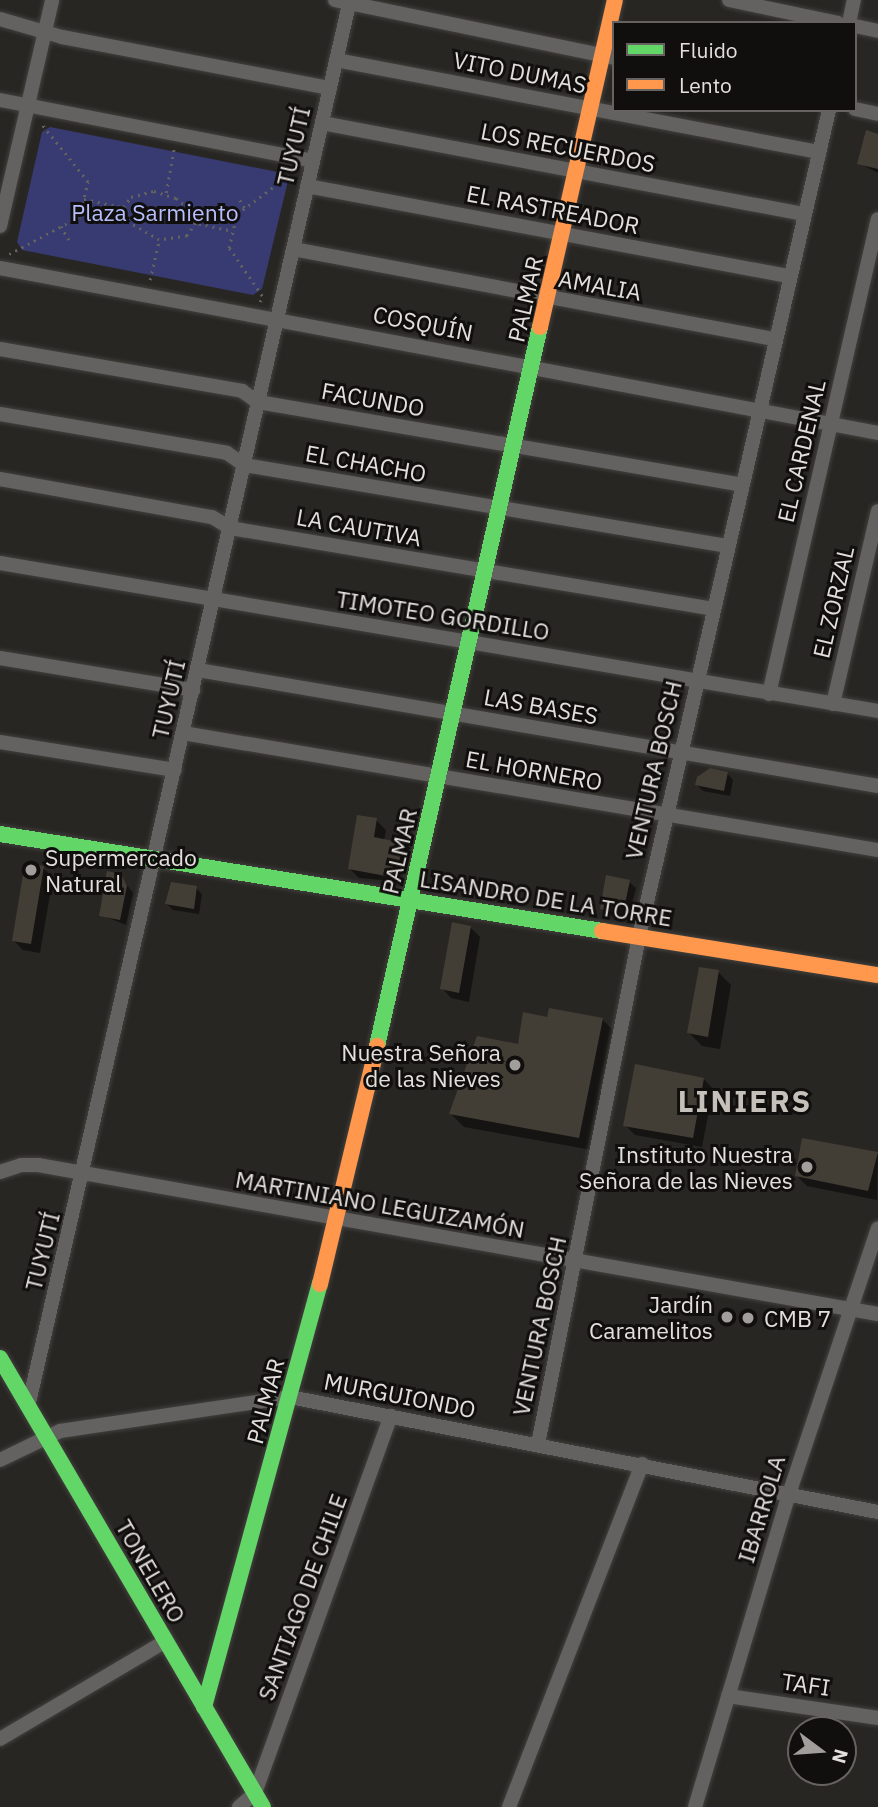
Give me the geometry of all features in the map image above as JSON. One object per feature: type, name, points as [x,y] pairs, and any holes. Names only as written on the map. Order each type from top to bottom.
[{"type":"street","points":[[0,226],[5,181],[28,106],[52,0]]},
{"type":"street","name":"PALMAR","points":[[612,21],[615,0]]},
{"type":"street","points":[[729,0],[829,21]]},
{"type":"street","points":[[849,21],[854,0]]},
{"type":"street","points":[[345,1],[608,57]]},
{"type":"street","name":"TUYUTÍ","points":[[28,1407],[84,1174],[330,88],[345,1]]},
{"type":"street","points":[[0,19],[45,31],[330,88]]},
{"type":"street","name":"PALMAR","points":[[205,1707],[337,1220],[591,109],[608,57],[612,24]]},
{"type":"street","points":[[857,26],[878,31]]},
{"type":"street","name":"VITO DUMAS","points":[[336,60],[819,152]]},
{"type":"street","points":[[0,100],[313,161]]},
{"type":"street","points":[[857,109],[878,114]]},
{"type":"street","name":"VENTURA BOSCH","points":[[538,1444],[639,937],[829,112]]},
{"type":"street","name":"LOS RECUERDOS","points":[[322,123],[805,214]]},
{"type":"street","name":"EL RASTREADOR","points":[[307,186],[791,277]]},
{"type":"street","name":"EL CARDENAL","points":[[769,694],[878,219]]},
{"type":"street","name":"AMALIA","points":[[293,249],[549,299],[776,339]]},
{"type":"street","name":"COSQUÍN","points":[[0,268],[257,314],[878,433]]},
{"type":"street","name":"FACUNDO","points":[[0,349],[242,391],[258,402],[742,485]]},
{"type":"street","name":"EL CHACHO","points":[[0,414],[227,453],[244,465],[727,546]]},
{"type":"street","name":"LA CAUTIVA","points":[[0,480],[212,517],[230,528],[713,609]]},
{"type":"street","name":"EL ZORZAL","points":[[833,704],[878,510]]},
{"type":"street","name":"TIMOTEO GORDILLO","points":[[0,563],[878,711]]},
{"type":"street","points":[[0,658],[193,690]]},
{"type":"street","name":"LAS BASES","points":[[198,670],[878,786]]},
{"type":"street","name":"EL HORNERO","points":[[183,733],[878,850]]},
{"type":"street","points":[[0,742],[175,770]]},
{"type":"street","name":"LISANDRO DE LA TORRE","points":[[0,834],[878,975]]},
{"type":"street","name":"MARTINIANO LEGUIZAMÓN","points":[[0,1172],[21,1165],[38,1165],[878,1314]]},
{"type":"street","name":"IBARROLA","points":[[695,1807],[789,1494],[878,1228]]},
{"type":"street","name":"TONELERO","points":[[0,1358],[259,1800]]},
{"type":"street","name":"MURGUIONDO","points":[[0,1460],[45,1436],[290,1397],[878,1512]]},
{"type":"street","name":"SANTIAGO DE CHILE","points":[[259,1800],[391,1416]]},
{"type":"street","points":[[509,1807],[642,1464]]},
{"type":"street","points":[[0,1739],[166,1641]]},
{"type":"street","name":"TAFI","points":[[728,1696],[878,1718]]},
{"type":"street","points":[[239,1807],[259,1800]]},
{"type":"path","points":[[0,260],[79,217],[88,182],[46,130]]},
{"type":"path","points":[[166,194],[173,152]]},
{"type":"path","points":[[257,314],[262,296],[229,248],[237,214],[286,177]]},
{"type":"path","points":[[142,193],[166,194],[185,203],[194,222],[187,236],[159,240],[133,229],[125,208],[131,197],[142,193]]},
{"type":"path","points":[[83,199],[125,208]]},
{"type":"path","points":[[240,200],[246,208]]},
{"type":"path","points":[[194,222],[233,231]]},
{"type":"path","points":[[61,226],[69,240]]},
{"type":"path","points":[[151,275],[159,240]]},
{"type":"green space","name":"Plaza Sarmiento","points":[[50,127],[283,173],[288,181],[262,289],[253,295],[22,250],[17,242],[42,132]]},
{"type":"building","points":[[866,130],[878,134],[878,169],[857,164]]},
{"type":"building","points":[[710,768],[728,772],[724,791],[695,785],[697,777]]},
{"type":"building","points":[[357,815],[377,818],[374,837],[403,843],[398,867],[386,876],[348,869]]},
{"type":"building","points":[[25,863],[44,866],[31,944],[12,941]]},
{"type":"building","points":[[107,871],[121,874],[127,886],[120,920],[99,916]]},
{"type":"building","points":[[606,875],[630,880],[625,904],[613,912],[600,909]]},
{"type":"building","points":[[171,882],[197,886],[194,909],[165,904]]},
{"type":"building","points":[[452,922],[471,926],[459,993],[440,989]]},
{"type":"building","points":[[699,967],[719,970],[708,1037],[687,1033]]},
{"type":"building","name":"Nuestra Señora de las Nieves","points":[[549,1008],[603,1018],[579,1138],[449,1114],[477,1036],[518,1044],[523,1012],[547,1017]]},
{"type":"building","points":[[635,1064],[704,1078],[693,1138],[623,1126]]},
{"type":"building","points":[[802,1138],[878,1152],[868,1191],[795,1176]]},
{"type":"traffic: fast","points":[[377,1046],[540,327]]},
{"type":"traffic: fast","points":[[0,834],[602,931]]},
{"type":"traffic: fast","points":[[204,1707],[320,1284]]},
{"type":"traffic: fast","points":[[0,1358],[263,1807]]},
{"type":"traffic: slow","points":[[540,327],[615,0]]},
{"type":"traffic: slow","points":[[602,931],[878,975]]},
{"type":"traffic: slow","points":[[320,1284],[377,1046]]},
{"type":"place","name":"Supermercado Natural","points":[[31,870]]},
{"type":"place","name":"Nuestra Señora de las Nieves","points":[[515,1065]]},
{"type":"place","name":"Instituto Nuestra Señora de las Nieves","points":[[807,1167]]},
{"type":"place","name":"Jardín Caramelitos","points":[[727,1317]]},
{"type":"place","name":"CMB 7","points":[[748,1318]]},
{"type":"district","name":"LINIERS","points":[[745,1101]]}]
